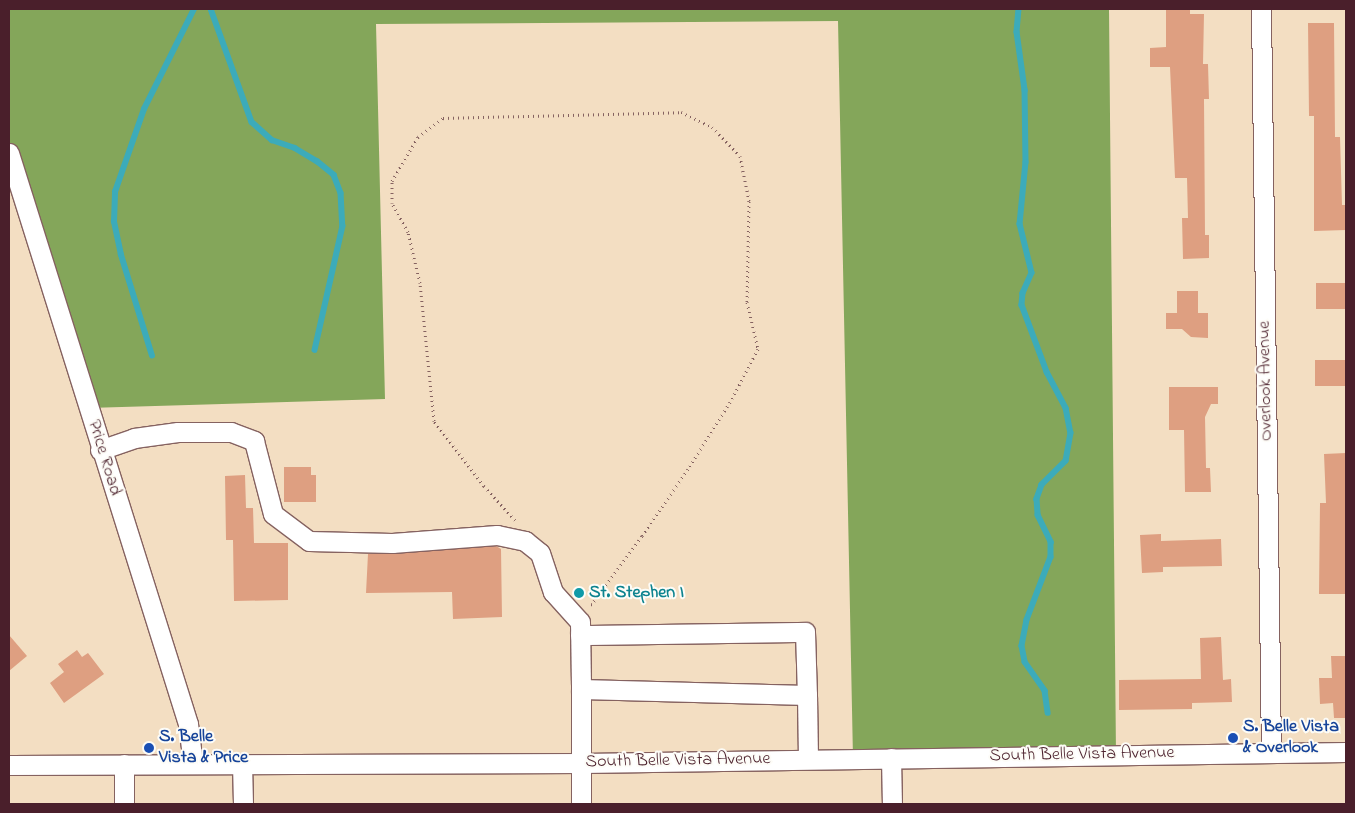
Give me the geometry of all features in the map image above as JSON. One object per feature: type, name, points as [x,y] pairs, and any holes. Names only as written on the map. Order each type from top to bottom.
[{"type":"street","name":"Overlook Avenue","points":[[1261,9],[1271,752]]},
{"type":"street","name":"Price Road","points":[[9,153],[100,450],[188,724],[193,764]]},
{"type":"street","points":[[100,450],[134,438],[178,432],[231,432],[254,441],[273,514],[309,541],[392,543],[496,535],[525,541],[540,553],[553,592],[580,622],[581,804]]},
{"type":"street","points":[[580,635],[805,632],[808,758]]},
{"type":"street","points":[[581,689],[807,695]]},
{"type":"street","name":"South Belle Vista Avenue","points":[[9,765],[582,763],[808,758],[1346,752]]},
{"type":"street","points":[[891,758],[892,804]]},
{"type":"street","points":[[242,763],[243,804]]},
{"type":"street","points":[[124,764],[124,804]]},
{"type":"path","points":[[525,541],[521,528],[484,486],[434,421],[420,282],[408,232],[392,203],[392,181],[418,137],[443,118],[681,112],[712,127],[740,156],[749,202],[747,302],[758,349],[730,402],[642,536],[592,604],[568,610]]},
{"type":"green space","points":[[9,9],[1109,9],[1116,755],[853,758],[838,21],[376,24],[385,399],[88,408],[9,152]]},
{"type":"building","points":[[1166,9],[1190,9],[1190,14],[1204,14],[1203,64],[1208,64],[1209,99],[1204,99],[1205,235],[1209,235],[1209,258],[1183,259],[1182,218],[1188,218],[1187,178],[1175,178],[1170,67],[1150,67],[1150,48],[1166,47]]},
{"type":"building","points":[[1308,23],[1334,23],[1335,137],[1340,137],[1342,205],[1346,205],[1346,230],[1314,231],[1314,116],[1309,116]]},
{"type":"building","points":[[1316,283],[1346,283],[1346,309],[1316,309]]},
{"type":"building","points":[[1177,291],[1198,291],[1198,313],[1208,313],[1208,338],[1191,337],[1182,329],[1166,329],[1166,313],[1177,313]]},
{"type":"building","points":[[1315,360],[1346,360],[1346,386],[1315,386]]},
{"type":"building","points":[[1169,387],[1218,387],[1218,404],[1211,404],[1205,417],[1206,468],[1210,468],[1211,492],[1185,492],[1184,430],[1169,430]]},
{"type":"building","points":[[1346,453],[1346,594],[1319,594],[1320,503],[1326,503],[1324,454]]},
{"type":"building","points":[[284,467],[311,467],[311,475],[316,475],[316,502],[284,502]]},
{"type":"building","points":[[245,475],[246,508],[253,508],[254,543],[288,543],[288,600],[234,601],[233,540],[226,540],[225,476]]},
{"type":"building","points":[[1161,534],[1161,541],[1221,539],[1222,566],[1163,567],[1163,572],[1142,573],[1140,535]]},
{"type":"building","points":[[496,546],[501,549],[502,617],[453,619],[452,592],[366,593],[368,554]]},
{"type":"building","points":[[9,635],[27,656],[9,671]]},
{"type":"building","points":[[1221,637],[1223,680],[1231,679],[1232,702],[1192,703],[1192,709],[1119,710],[1119,680],[1201,679],[1200,638]]},
{"type":"building","points":[[77,650],[82,657],[88,653],[104,674],[64,703],[50,683],[64,672],[58,664]]},
{"type":"building","points":[[1331,656],[1346,656],[1346,718],[1334,718],[1333,703],[1320,704],[1319,678],[1332,678]]},
{"type":"waterway","points":[[152,356],[121,255],[114,222],[115,192],[144,109],[194,9]]},
{"type":"waterway","points":[[211,9],[252,122],[272,140],[295,148],[317,161],[334,175],[341,193],[343,226],[315,350]]},
{"type":"waterway","points":[[1019,9],[1017,32],[1025,90],[1026,162],[1020,224],[1032,273],[1023,293],[1022,305],[1047,372],[1066,408],[1071,433],[1066,461],[1042,485],[1037,499],[1038,515],[1051,542],[1051,557],[1027,620],[1022,646],[1025,662],[1045,691],[1048,713]]},
{"type":"place","name":"St. Stephen I","points":[[579,593]]},
{"type":"place","name":"S. Belle Vista & Overlook","points":[[1233,738]]},
{"type":"place","name":"S. Belle Vista & Price","points":[[149,748]]}]
